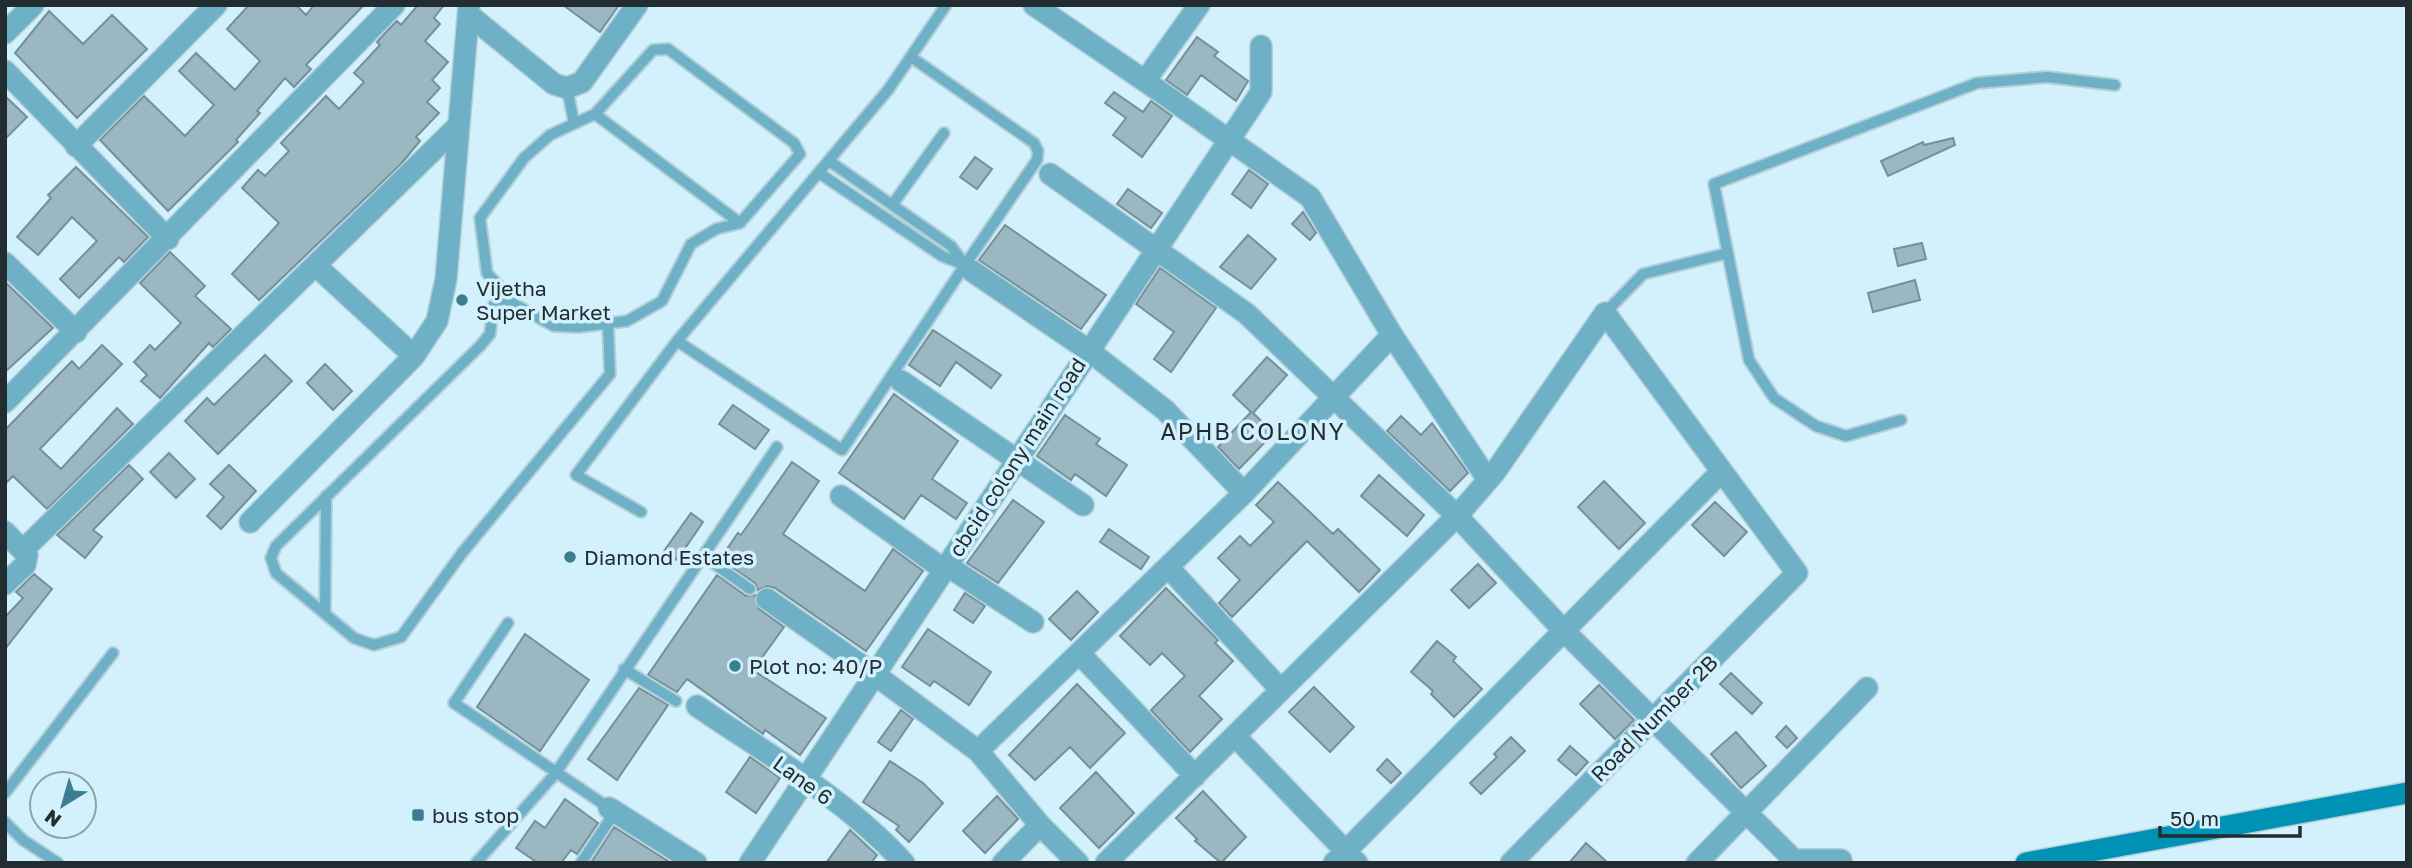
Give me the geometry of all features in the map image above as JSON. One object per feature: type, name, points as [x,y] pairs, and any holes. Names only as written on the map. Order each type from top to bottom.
[{"type":"street","points":[[5,33],[33,5]]},
{"type":"street","points":[[76,146],[216,5]]},
{"type":"street","points":[[5,402],[168,239],[394,5]]},
{"type":"street","points":[[469,10],[554,84],[566,88],[582,82],[637,5]]},
{"type":"street","points":[[1034,5],[1310,197],[1392,335],[1488,480]]},
{"type":"street","points":[[1145,81],[1199,5]]},
{"type":"street","points":[[250,523],[414,356],[437,321],[446,279],[469,10]]},
{"type":"street","name":"cbcid colony main road","points":[[750,863],[1227,139],[1261,92],[1261,46]]},
{"type":"street","points":[[5,71],[168,239]]},
{"type":"street","points":[[24,549],[457,127]]},
{"type":"street","points":[[1050,174],[1247,314],[1336,396],[1457,516],[1565,632],[1794,860],[1841,860]]},
{"type":"street","points":[[5,263],[76,332]]},
{"type":"street","points":[[315,265],[414,356]]},
{"type":"street","points":[[968,268],[1088,351],[1165,410],[1244,493]]},
{"type":"street","points":[[1106,863],[1457,516],[1488,480],[1605,313],[1721,472],[1346,859],[1235,736]]},
{"type":"street","points":[[978,751],[1244,493],[1392,335]]},
{"type":"street","points":[[901,381],[1083,505]]},
{"type":"street","name":"Road Number 2B","points":[[1511,863],[1797,573],[1721,472]]},
{"type":"street","points":[[841,496],[945,567],[1033,622]]},
{"type":"street","points":[[5,532],[27,555],[25,565],[5,584]]},
{"type":"street","points":[[1168,566],[1281,690]]},
{"type":"street","points":[[759,594],[978,751],[1040,825],[1078,863]]},
{"type":"street","points":[[1080,654],[1195,776]]},
{"type":"street","points":[[1698,863],[1867,688]]},
{"type":"street","name":"Lane 6","points":[[686,703],[805,779],[887,844],[904,863]]},
{"type":"street","points":[[2026,863],[2407,793]]},
{"type":"street","points":[[612,810],[696,863]]},
{"type":"street","points":[[1003,863],[1040,825]]},
{"type":"lane","points":[[641,512],[576,475],[677,341],[829,161],[911,57],[946,5]]},
{"type":"lane","points":[[668,49],[794,142],[800,154],[740,223],[716,229],[691,244],[662,301],[627,321],[608,325],[554,326],[525,313],[487,273],[480,218],[494,194],[524,158],[550,135],[574,123],[595,114],[653,50],[668,49]]},
{"type":"lane","points":[[677,341],[842,450],[968,268],[1037,160],[1038,151],[1034,143],[911,57]]},
{"type":"lane","points":[[1901,420],[1846,436],[1815,426],[1774,398],[1749,360],[1714,184],[1977,83],[2048,77],[2115,85]]},
{"type":"lane","points":[[566,88],[574,123]]},
{"type":"lane","points":[[595,114],[740,223]]},
{"type":"lane","points":[[892,205],[944,133]]},
{"type":"lane","points":[[829,161],[951,246],[968,268]]},
{"type":"lane","points":[[819,173],[942,256],[968,268]]},
{"type":"lane","points":[[1605,313],[1643,274],[1728,253]]},
{"type":"lane","points":[[512,300],[503,298],[493,306],[490,334],[480,346],[276,546],[271,558],[276,573],[354,638],[374,645],[401,637],[462,553],[610,374],[608,325]]},
{"type":"lane","points":[[476,863],[555,774],[624,668],[777,447]]},
{"type":"lane","points":[[325,614],[326,496]]},
{"type":"lane","points":[[704,556],[759,594]]},
{"type":"lane","points":[[508,623],[454,703],[555,774],[612,810],[581,863]]},
{"type":"lane","points":[[5,793],[113,653]]},
{"type":"lane","points":[[624,668],[686,703]]},
{"type":"lane","points":[[5,822],[23,840],[58,863]]},
{"type":"building","points":[[249,5],[296,5],[306,15],[314,5],[364,5],[306,65],[311,69],[294,87],[285,78],[257,111],[260,113],[236,140],[238,142],[168,211],[100,140],[144,96],[185,136],[214,105],[179,71],[196,53],[235,90],[260,61],[227,29]]},
{"type":"building","points":[[418,5],[444,5],[434,18],[440,24],[425,41],[448,62],[432,80],[440,88],[427,102],[439,113],[416,137],[420,141],[401,164],[259,300],[232,274],[279,223],[242,188],[258,170],[265,176],[289,151],[281,143],[326,96],[339,109],[364,82],[354,73],[380,45],[377,42],[397,21],[401,25]]},
{"type":"building","points":[[563,5],[619,5],[600,32]]},
{"type":"building","points":[[49,11],[83,44],[112,15],[147,49],[77,118],[15,53]]},
{"type":"building","points":[[1197,37],[1218,52],[1214,56],[1248,81],[1236,101],[1201,75],[1187,95],[1166,80]]},
{"type":"building","points":[[1114,92],[1143,112],[1151,101],[1172,116],[1142,157],[1113,135],[1126,118],[1105,103]]},
{"type":"building","points":[[5,96],[27,117],[5,139]]},
{"type":"building","points":[[1953,138],[1955,145],[1888,176],[1881,161],[1923,142],[1924,145]]},
{"type":"building","points":[[975,157],[992,169],[977,189],[960,177]]},
{"type":"building","points":[[76,167],[148,237],[124,262],[119,257],[79,298],[60,279],[97,241],[72,217],[38,255],[17,237],[51,198],[48,195]]},
{"type":"building","points":[[1249,170],[1268,184],[1251,208],[1232,194]]},
{"type":"building","points":[[1128,189],[1162,213],[1151,228],[1117,204]]},
{"type":"building","points":[[1303,212],[1316,233],[1310,240],[1292,224]]},
{"type":"building","points":[[1005,225],[1106,295],[1081,329],[979,260]]},
{"type":"building","points":[[1248,235],[1276,259],[1251,289],[1220,267]]},
{"type":"building","points":[[1922,243],[1926,259],[1898,266],[1894,249]]},
{"type":"building","points":[[170,252],[205,286],[195,296],[231,329],[213,347],[209,343],[160,398],[141,381],[147,375],[134,362],[150,345],[155,350],[181,323],[140,283]]},
{"type":"building","points":[[1160,268],[1216,308],[1171,372],[1154,359],[1174,332],[1136,304]]},
{"type":"building","points":[[1915,280],[1920,300],[1873,312],[1868,293]]},
{"type":"building","points":[[5,282],[53,328],[5,372]]},
{"type":"building","points":[[933,330],[1001,375],[991,388],[956,362],[940,386],[909,365]]},
{"type":"building","points":[[102,345],[122,364],[40,449],[61,469],[117,408],[133,424],[47,509],[13,476],[5,484],[5,430],[72,361],[79,369]]},
{"type":"building","points":[[265,355],[292,381],[218,454],[185,421],[207,398],[214,405]]},
{"type":"building","points":[[1267,357],[1287,375],[1253,413],[1274,433],[1239,469],[1218,447],[1251,412],[1233,395]]},
{"type":"building","points":[[325,364],[352,391],[333,410],[307,383]]},
{"type":"building","points":[[894,394],[958,441],[932,479],[967,503],[956,519],[921,495],[904,519],[839,473]]},
{"type":"building","points":[[733,405],[769,430],[755,449],[719,424]]},
{"type":"building","points":[[1065,415],[1100,439],[1096,444],[1127,465],[1106,496],[1075,474],[1071,480],[1037,456]]},
{"type":"building","points":[[1401,416],[1421,435],[1432,423],[1468,473],[1450,491],[1387,431]]},
{"type":"building","points":[[169,453],[195,479],[176,498],[150,472]]},
{"type":"building","points":[[792,462],[819,481],[783,534],[865,591],[893,549],[923,571],[866,651],[775,588],[767,586],[758,590],[755,583],[720,559],[738,533],[741,535]]},
{"type":"building","points":[[129,465],[143,479],[93,530],[102,537],[85,558],[57,535]]},
{"type":"building","points":[[229,465],[256,491],[221,529],[207,516],[224,497],[210,484]]},
{"type":"building","points":[[1379,475],[1424,515],[1407,536],[1361,496]]},
{"type":"building","points":[[1604,481],[1645,523],[1619,549],[1578,507]]},
{"type":"building","points":[[1278,482],[1333,534],[1338,529],[1380,570],[1359,592],[1307,541],[1232,617],[1219,603],[1240,580],[1218,558],[1240,536],[1250,546],[1274,522],[1256,505]]},
{"type":"building","points":[[1013,500],[1044,522],[998,583],[967,563]]},
{"type":"building","points":[[1715,502],[1747,532],[1724,556],[1692,525]]},
{"type":"building","points":[[691,513],[703,522],[677,560],[664,551]]},
{"type":"building","points":[[1109,529],[1149,557],[1141,569],[1100,542]]},
{"type":"building","points":[[1478,564],[1496,583],[1469,608],[1451,590]]},
{"type":"building","points":[[34,574],[52,589],[5,649],[5,617],[23,598],[16,592]]},
{"type":"building","points":[[717,575],[746,596],[755,595],[759,609],[784,627],[753,670],[826,718],[800,755],[765,730],[763,734],[687,679],[677,692],[648,675]]},
{"type":"building","points":[[1166,588],[1218,640],[1215,643],[1233,661],[1199,696],[1222,719],[1190,752],[1151,710],[1185,676],[1162,653],[1150,665],[1120,636]]},
{"type":"building","points":[[1077,591],[1098,612],[1071,640],[1049,619]]},
{"type":"building","points":[[965,593],[985,606],[973,623],[954,610]]},
{"type":"building","points":[[928,629],[991,672],[969,705],[934,681],[930,686],[902,667]]},
{"type":"building","points":[[525,634],[589,680],[540,751],[477,707]]},
{"type":"building","points":[[1437,641],[1456,657],[1453,661],[1482,689],[1454,717],[1431,694],[1433,691],[1411,672]]},
{"type":"building","points":[[1731,673],[1762,703],[1752,714],[1720,684]]},
{"type":"building","points":[[1077,684],[1125,733],[1090,768],[1070,747],[1035,780],[1009,755]]},
{"type":"building","points":[[1599,685],[1634,720],[1615,739],[1580,704]]},
{"type":"building","points":[[1314,687],[1354,727],[1330,752],[1289,712]]},
{"type":"building","points":[[639,688],[668,705],[617,780],[588,759]]},
{"type":"building","points":[[901,710],[913,719],[891,751],[878,742]]},
{"type":"building","points":[[1786,726],[1797,738],[1787,748],[1776,737]]},
{"type":"building","points":[[1736,732],[1766,766],[1741,788],[1711,754]]},
{"type":"building","points":[[1511,737],[1525,751],[1481,794],[1470,783],[1497,757],[1494,754]]},
{"type":"building","points":[[1570,746],[1588,762],[1576,775],[1558,760]]},
{"type":"building","points":[[750,757],[780,778],[756,813],[726,792]]},
{"type":"building","points":[[1387,759],[1401,773],[1391,783],[1377,770]]},
{"type":"building","points":[[890,761],[923,783],[943,803],[909,842],[896,830],[899,826],[863,802]]},
{"type":"building","points":[[1096,772],[1134,813],[1099,848],[1060,808]]},
{"type":"building","points":[[1203,791],[1246,837],[1221,863],[1195,841],[1197,839],[1176,818]]},
{"type":"building","points":[[997,796],[1018,819],[985,853],[963,831]]},
{"type":"building","points":[[565,799],[598,823],[577,854],[571,850],[561,863],[538,863],[516,848],[535,821],[545,828]]},
{"type":"building","points":[[614,827],[671,863],[591,863]]},
{"type":"building","points":[[850,830],[877,855],[871,863],[826,863]]},
{"type":"building","points":[[1586,843],[1608,863],[1569,863]]},
{"type":"place","name":"Vijetha Super Market","points":[[462,300]]},
{"type":"place","name":"Diamond Estates","points":[[570,557]]},
{"type":"place","name":"Plot no: 40/P","points":[[735,666]]},
{"type":"place","name":"bus stop","points":[[418,815]]},
{"type":"district","name":"APHB COLONY","points":[[1253,431]]}]
